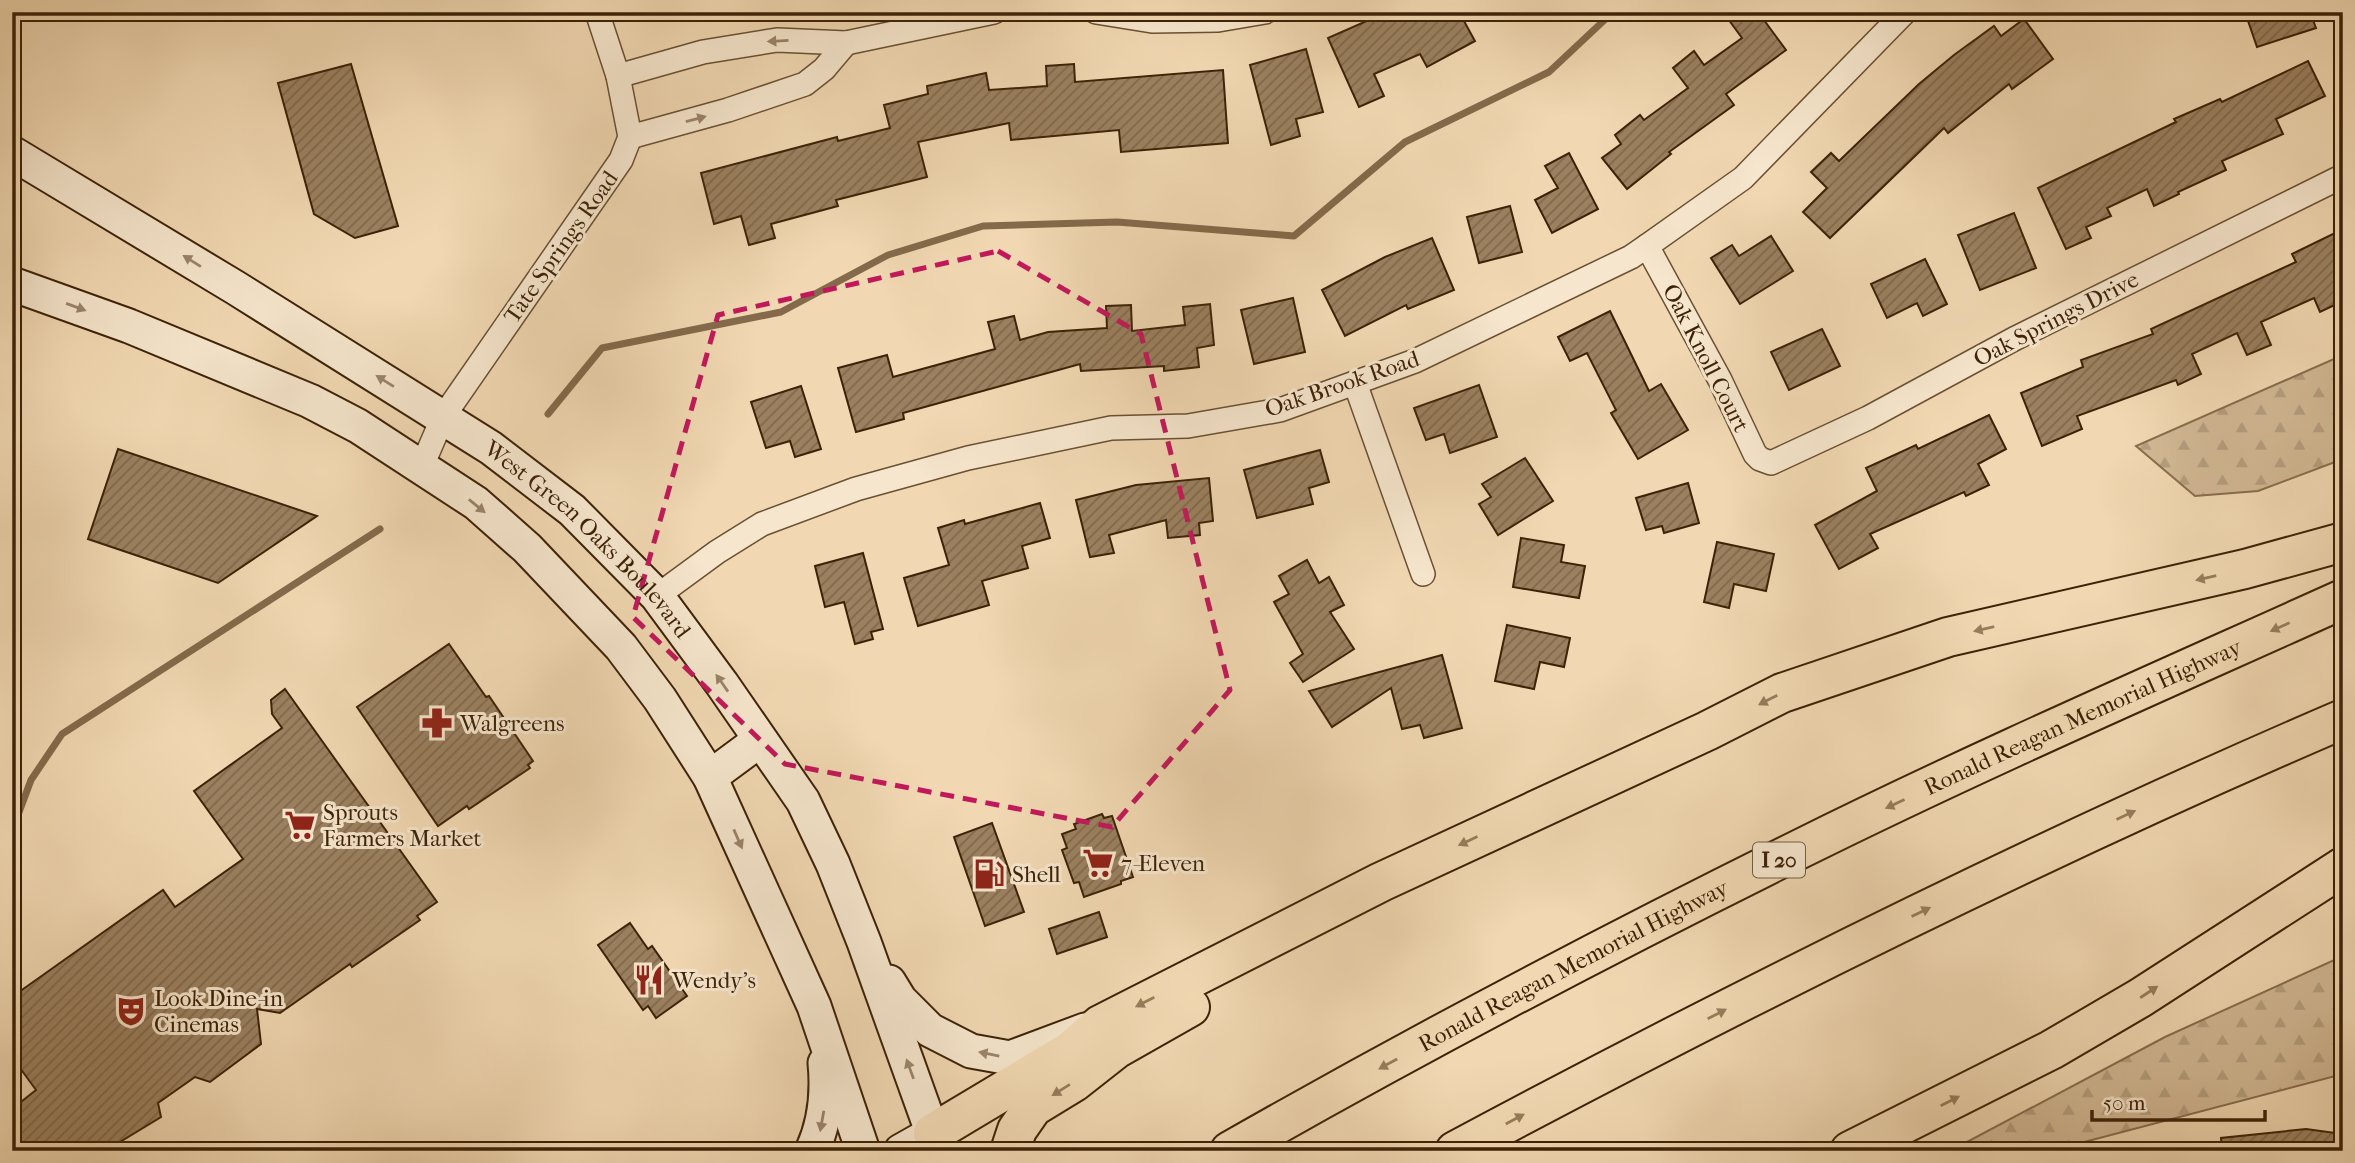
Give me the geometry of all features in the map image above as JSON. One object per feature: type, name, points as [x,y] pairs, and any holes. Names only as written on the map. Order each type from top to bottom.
[{"type":"highway","points":[[936,1142],[1070,1051],[1100,1025],[1381,882],[1707,731],[1782,693],[1948,637],[2245,569],[2343,542]]},
{"type":"highway","name":"Ronald Reagan Memorial Highway","points":[[1230,1151],[1505,1000],[1798,850],[2099,709],[2343,599]]},
{"type":"highway","points":[[1455,1151],[1588,1080],[1913,916],[2233,766],[2343,719]]},
{"type":"highway","points":[[1850,1151],[2051,1050],[2140,999],[2343,867]]},
{"type":"highway","points":[[1010,1151],[1017,1130],[1033,1107],[1074,1082],[1116,1049],[1344,917],[1381,882]]},
{"type":"main road","name":"West Green Oaks Boulevard","points":[[12,153],[491,449],[572,510],[657,596],[691,639],[803,801],[833,864],[864,942],[936,1142]]},
{"type":"main road","name":"West Green Oaks Boulevard","points":[[12,284],[129,326],[310,401],[358,426],[422,466],[475,503],[527,548],[621,647],[660,699],[710,777],[814,1006],[863,1151]]},
{"type":"main road","points":[[710,777],[760,740]]},
{"type":"main road","points":[[864,942],[900,1000],[930,1030],[971,1051],[1010,1058],[1100,1025]]},
{"type":"main road","points":[[811,1151],[821,1130],[827,1084],[814,1006]]},
{"type":"main road","points":[[901,1151],[936,1142]]},
{"type":"street","points":[[597,12],[618,76],[630,137],[728,110],[805,84],[824,69],[846,43]]},
{"type":"street","points":[[618,76],[703,52],[777,40],[846,43],[993,12]]},
{"type":"street","points":[[1096,12],[1152,21],[1265,12]]},
{"type":"street","name":"Oak Brook Road","points":[[657,596],[717,552],[762,524],[856,489],[968,458],[1111,428],[1188,426],[1280,410],[1415,361],[1631,257],[1743,178],[1905,12]]},
{"type":"street","name":"Tate Springs Road","points":[[422,466],[443,417],[621,160],[630,137]]},
{"type":"street","name":"Oak Springs Drive","points":[[1771,463],[1868,418],[2014,338],[2343,176]]},
{"type":"street","name":"Oak Knoll Court","points":[[1647,246],[1720,380],[1755,454],[1771,463]]},
{"type":"street","points":[[1355,383],[1423,574]]},
{"type":"highlighted area","points":[[998,251],[1141,334],[1230,690],[1112,827],[785,764],[633,617],[718,315]]},
{"type":"green space","points":[[2343,355],[2343,459],[2258,491],[2195,496],[2136,446]]},
{"type":"green space","points":[[2343,956],[2343,1074],[2050,1151],[1950,1151],[2165,1037]]},
{"type":"building","points":[[1387,12],[1459,12],[1475,41],[1427,67],[1420,54],[1374,74],[1384,96],[1359,107],[1328,38]]},
{"type":"building","points":[[1723,12],[1758,12],[1786,50],[1726,94],[1734,105],[1669,152],[1671,154],[1627,189],[1602,158],[1621,144],[1615,135],[1640,115],[1644,120],[1688,88],[1673,68],[1694,51],[1704,65],[1742,38]]},
{"type":"building","points":[[2245,12],[2310,12],[2316,28],[2257,47]]},
{"type":"building","points":[[2024,19],[2053,59],[2012,89],[2009,84],[1948,133],[1944,128],[1830,238],[1803,212],[1827,188],[1811,172],[1831,153],[1839,161],[1919,84],[1994,26],[2001,36]]},
{"type":"building","points":[[1306,49],[1323,112],[1296,119],[1300,136],[1271,145],[1250,65]]},
{"type":"building","points":[[2308,61],[2325,96],[2276,119],[2283,134],[2222,161],[2226,170],[2154,206],[2147,189],[2107,208],[2111,216],[2086,227],[2091,238],[2066,249],[2038,188],[2176,122],[2174,119],[2220,99],[2222,102]]},
{"type":"building","points":[[351,64],[398,226],[355,238],[314,214],[278,83]]},
{"type":"building","points":[[1074,64],[1075,82],[1223,70],[1228,143],[1121,152],[1119,130],[1011,140],[1009,123],[918,142],[927,177],[836,200],[838,206],[771,224],[775,238],[749,245],[741,216],[714,224],[701,173],[837,137],[838,141],[890,128],[884,105],[928,94],[927,86],[986,73],[989,90],[1047,86],[1046,66]]},
{"type":"building","points":[[1569,153],[1598,209],[1552,233],[1535,200],[1558,188],[1545,166]]},
{"type":"building","points":[[1510,206],[1522,252],[1479,263],[1467,217]]},
{"type":"building","points":[[2014,213],[2036,268],[1980,290],[1958,235]]},
{"type":"building","points":[[2343,229],[2343,301],[2320,312],[2314,298],[2261,322],[2271,345],[2247,355],[2237,333],[2192,354],[2201,374],[2178,385],[2176,380],[2077,416],[2082,429],[2042,446],[2021,393],[2083,367],[2081,360],[2153,334],[2151,329],[2296,262],[2292,254]]},
{"type":"building","points":[[1771,236],[1793,271],[1740,304],[1711,258],[1732,245],[1739,256]]},
{"type":"building","points":[[1432,238],[1454,290],[1408,309],[1406,305],[1345,336],[1322,290],[1385,257]]},
{"type":"building","points":[[1925,259],[1947,304],[1923,316],[1917,303],[1887,318],[1871,284]]},
{"type":"building","points":[[1293,298],[1305,352],[1254,364],[1241,310]]},
{"type":"building","points":[[1210,304],[1214,345],[1197,348],[1199,367],[1164,371],[1164,366],[1081,371],[1080,364],[903,413],[904,419],[856,432],[838,368],[887,355],[893,377],[995,349],[988,322],[1014,316],[1020,340],[1048,332],[1107,328],[1106,306],[1131,305],[1132,331],[1185,325],[1183,307]]},
{"type":"building","points":[[1610,311],[1649,391],[1661,384],[1688,430],[1638,459],[1611,413],[1616,410],[1587,353],[1570,361],[1558,337]]},
{"type":"building","points":[[1822,329],[1840,366],[1789,390],[1771,352]]},
{"type":"building","points":[[1479,385],[1497,437],[1450,453],[1444,434],[1426,440],[1414,408]]},
{"type":"building","points":[[801,386],[821,449],[795,457],[790,441],[766,448],[751,402]]},
{"type":"building","points":[[1989,415],[2006,449],[1978,464],[1989,485],[1966,496],[1964,492],[1870,534],[1878,548],[1839,569],[1815,525],[1877,491],[1866,468],[1916,445],[1918,449]]},
{"type":"building","points":[[118,449],[317,516],[218,583],[88,539]]},
{"type":"building","points":[[1320,450],[1329,482],[1309,488],[1313,504],[1257,518],[1244,470]]},
{"type":"building","points":[[1525,458],[1553,501],[1498,535],[1479,504],[1491,497],[1482,484]]},
{"type":"building","points":[[1209,478],[1213,521],[1199,523],[1200,535],[1168,538],[1166,520],[1109,535],[1114,553],[1090,557],[1076,500],[1136,485]]},
{"type":"building","points":[[1688,483],[1699,523],[1664,533],[1662,526],[1646,530],[1636,498]]},
{"type":"building","points":[[1040,503],[1050,538],[1022,546],[1028,568],[982,581],[989,605],[918,626],[904,578],[949,565],[938,528],[964,520],[965,524]]},
{"type":"building","points":[[1521,538],[1564,545],[1561,562],[1585,566],[1579,598],[1513,587]]},
{"type":"building","points":[[1717,542],[1774,554],[1766,591],[1734,584],[1729,608],[1704,602]]},
{"type":"building","points":[[863,553],[883,629],[871,632],[873,639],[855,644],[844,602],[825,607],[815,566]]},
{"type":"building","points":[[1307,560],[1319,583],[1329,577],[1344,605],[1330,612],[1354,649],[1303,682],[1290,663],[1303,654],[1274,602],[1289,594],[1279,576]]},
{"type":"building","points":[[1507,625],[1570,638],[1564,667],[1540,662],[1534,689],[1495,681]]},
{"type":"building","name":"Walgreens","points":[[449,644],[486,697],[489,696],[533,761],[528,765],[530,768],[469,809],[467,806],[438,826],[357,707]]},
{"type":"building","points":[[1442,655],[1462,728],[1424,738],[1420,725],[1402,729],[1391,688],[1332,727],[1309,691]]},
{"type":"building","points":[[285,689],[437,902],[417,916],[420,920],[280,1013],[257,1009],[261,1044],[210,1082],[195,1077],[158,1103],[161,1117],[105,1151],[12,1151],[12,1109],[36,1090],[12,1057],[12,997],[163,890],[175,907],[243,859],[194,791],[282,728],[272,714],[271,700]]},
{"type":"building","name":"7-Eleven","points":[[1102,814],[1104,818],[1112,816],[1133,877],[1084,897],[1079,882],[1074,883],[1062,850],[1067,848],[1062,834],[1076,829],[1074,824]]},
{"type":"building","name":"Shell","points":[[992,823],[1024,912],[985,926],[954,837]]},
{"type":"building","points":[[1099,912],[1107,937],[1057,954],[1049,929]]},
{"type":"building","name":"Wendy's","points":[[630,923],[648,949],[652,946],[687,996],[656,1018],[648,1006],[643,1010],[598,945]]},
{"type":"building","points":[[2306,1129],[2343,1134],[2343,1151],[2222,1151],[2221,1138]]},
{"type":"waterway","points":[[548,414],[602,348],[781,312],[888,255],[983,226],[1117,222],[1294,236],[1405,142],[1549,72],[1613,12]]},
{"type":"waterway","points":[[12,831],[31,780],[62,734],[380,529]]},
{"type":"place","name":"Walgreens","points":[[437,723]]},
{"type":"place","name":"Sprouts Farmers Market","points":[[300,825]]},
{"type":"place","name":"7-Eleven","points":[[1098,863]]},
{"type":"place","name":"Shell","points":[[989,874]]},
{"type":"place","name":"Wendy's","points":[[649,980]]},
{"type":"place","name":"Look Dine-in Cinemas","points":[[131,1011]]}]
